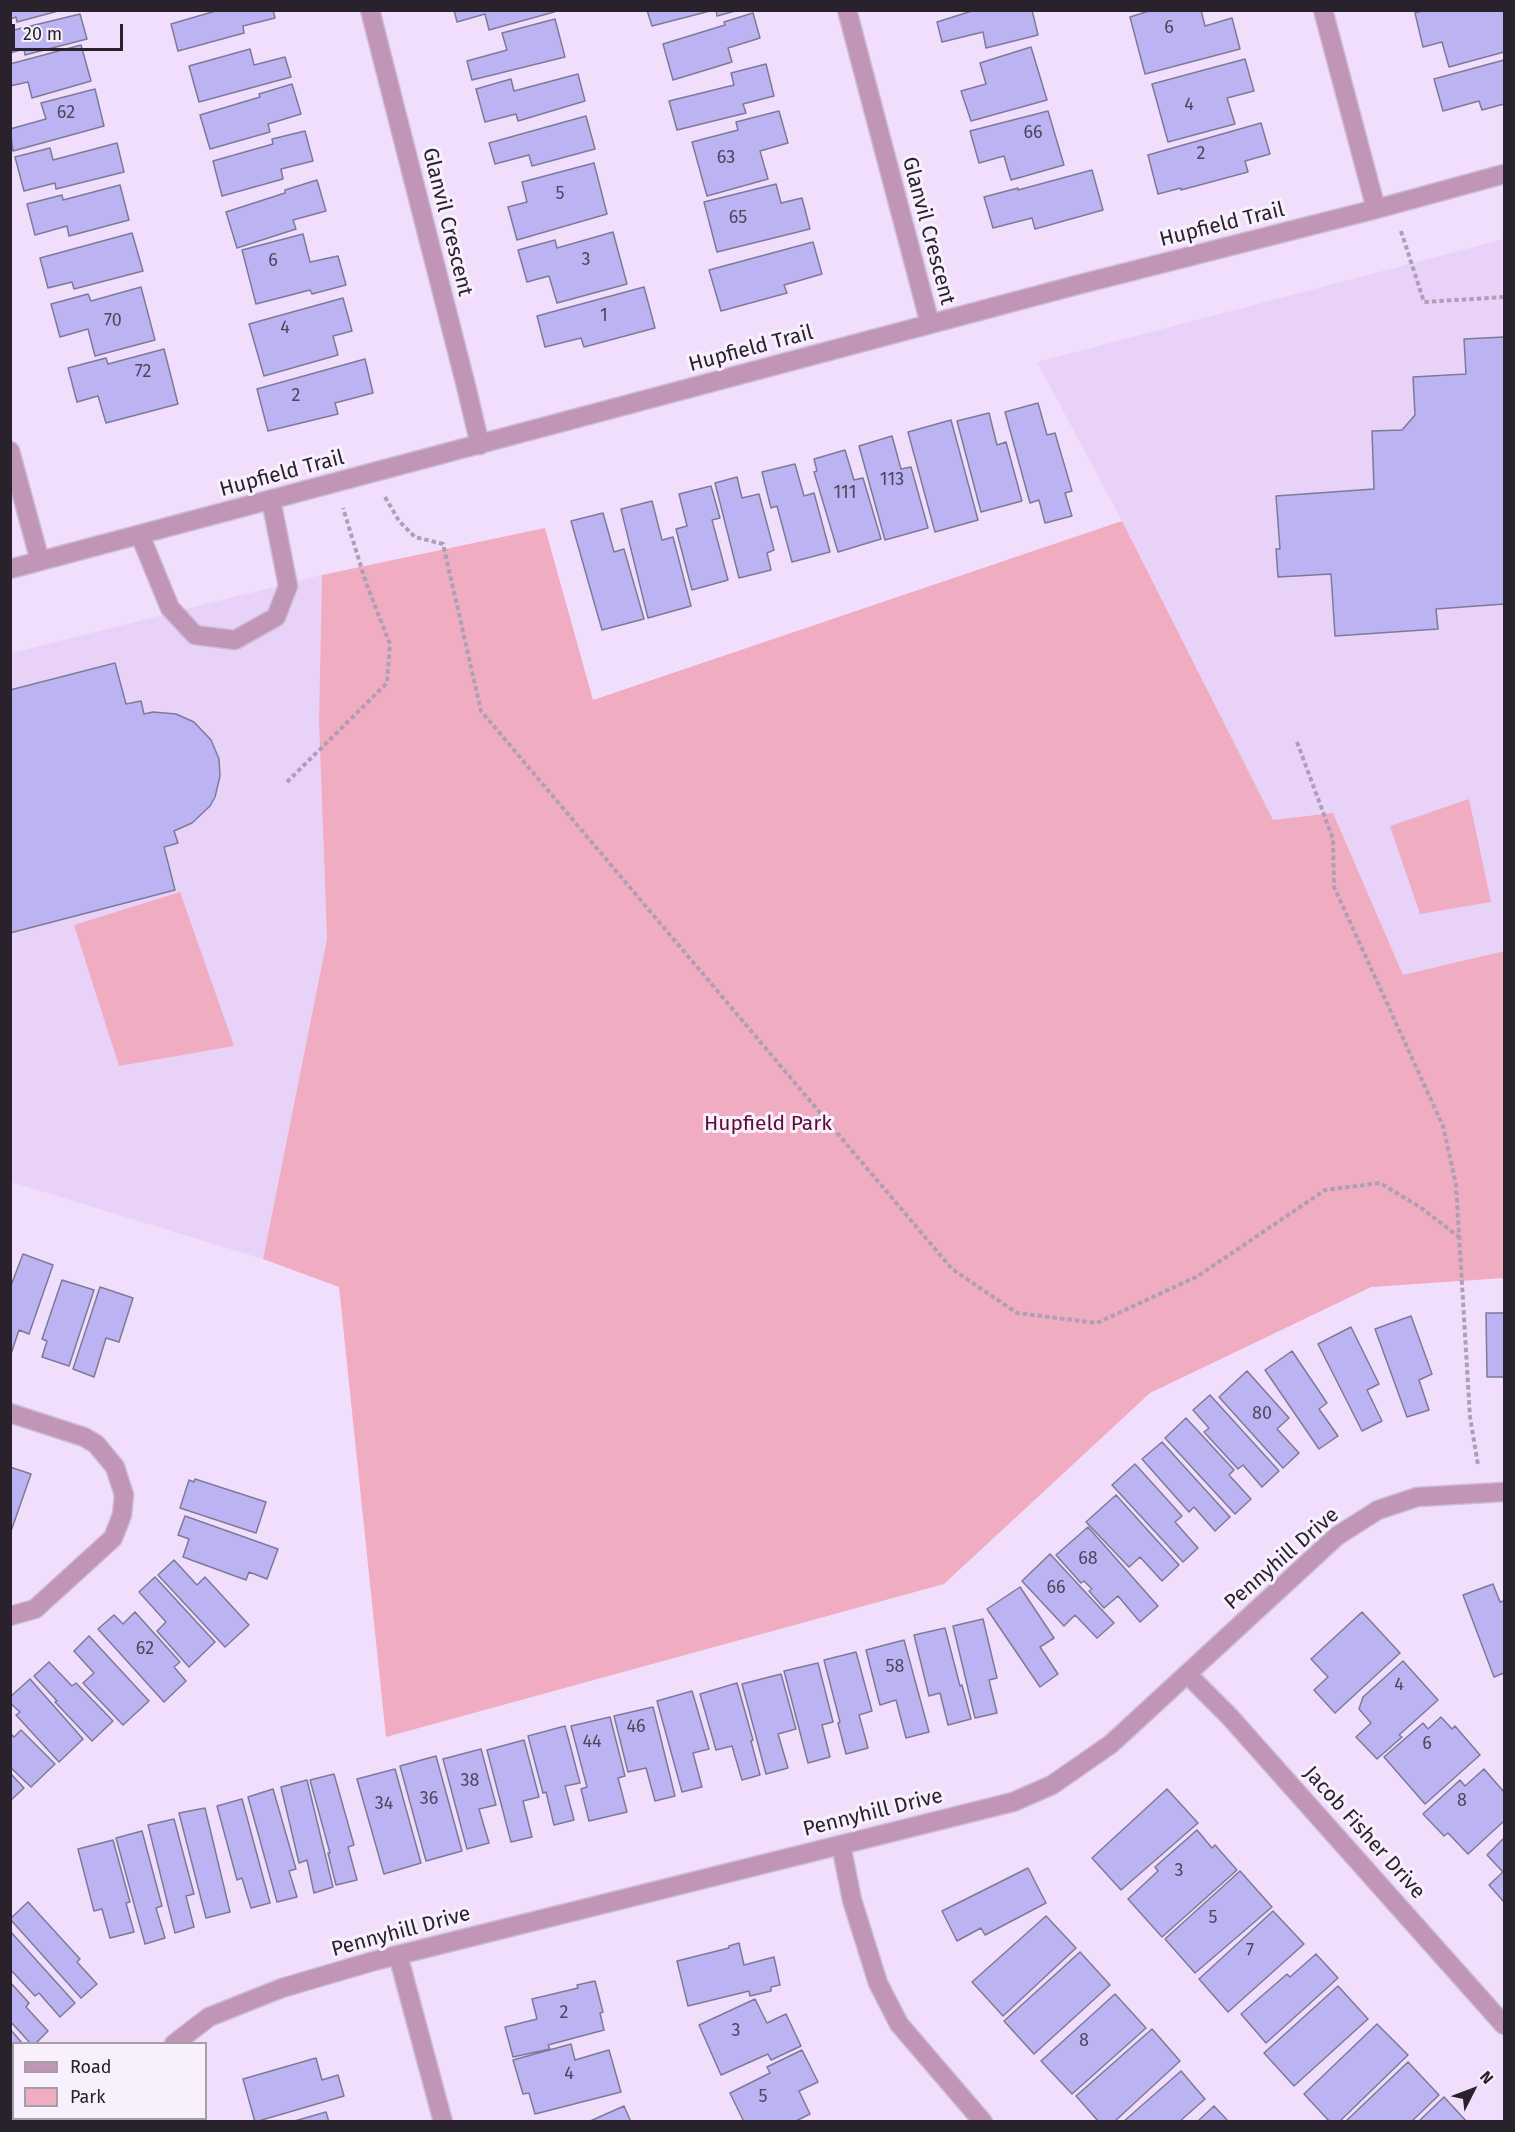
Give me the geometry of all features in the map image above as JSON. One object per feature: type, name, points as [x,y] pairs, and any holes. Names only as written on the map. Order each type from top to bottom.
[{"type":"street","name":"Glanvil Crescent","points":[[370,10],[480,445]]},
{"type":"street","name":"Glanvil Crescent","points":[[847,10],[930,324]]},
{"type":"street","points":[[1323,10],[1385,207]]},
{"type":"street","name":"Hupfield Trail","points":[[10,569],[1504,174]]},
{"type":"street","points":[[10,451],[40,561]]},
{"type":"street","points":[[140,535],[170,608],[188,628],[195,635],[235,640],[276,617],[288,586],[271,500]]},
{"type":"street","points":[[10,1413],[84,1437],[96,1444],[120,1476],[124,1495],[122,1515],[113,1538],[35,1609],[10,1616]]},
{"type":"street","name":"Pennyhill Drive","points":[[175,2042],[209,2016],[282,1988],[398,1955],[1013,1802],[1052,1785],[1111,1744],[1337,1536],[1378,1510],[1417,1497],[1504,1492]]},
{"type":"street","name":"Jacob Fisher Drive","points":[[1187,1674],[1236,1724],[1504,2025]]},
{"type":"street","points":[[841,1845],[852,1900],[878,1983],[899,2024],[983,2121]]},
{"type":"street","points":[[398,1955],[442,2121]]},
{"type":"path","points":[[1385,207],[1424,302],[1504,297]]},
{"type":"path","points":[[372,473],[399,521],[415,537],[443,544],[481,711],[952,1269],[1017,1313],[1097,1323],[1198,1276],[1325,1190],[1380,1183],[1420,1207],[1459,1237]]},
{"type":"path","points":[[287,782],[387,683],[390,644],[366,583],[336,483]]},
{"type":"path","points":[[1297,742],[1333,839],[1334,887],[1443,1126],[1456,1185],[1470,1418],[1483,1494]]},
{"type":"shaded area","points":[[1504,239],[1504,951],[1403,976],[1333,813],[1273,821],[1122,521],[1037,362]]},
{"type":"shaded area","points":[[322,575],[319,721],[327,939],[263,1259],[11,1182],[11,653]]},
{"type":"green space","name":"Hupfield Park","points":[[1122,521],[1273,820],[1333,813],[1403,975],[1504,951],[1504,1278],[1371,1287],[1150,1393],[944,1584],[386,1737],[339,1287],[263,1259],[327,939],[319,721],[322,575],[545,528],[593,700]]},
{"type":"green space","points":[[1469,799],[1491,902],[1420,914],[1390,826]]},
{"type":"green space","points":[[180,892],[234,1046],[119,1066],[74,925]]},
{"type":"building","points":[[10,10],[62,10],[17,22],[16,17],[10,19]]},
{"type":"building","points":[[219,10],[273,10],[275,18],[243,26],[244,33],[178,51],[171,24]]},
{"type":"building","points":[[454,10],[553,10],[554,12],[489,30],[485,14],[457,22]]},
{"type":"building","points":[[647,10],[714,10],[652,26]]},
{"type":"building","points":[[716,10],[739,10],[717,16]]},
{"type":"building","points":[[975,10],[1032,10],[1038,35],[986,48],[983,32],[942,42],[937,22]]},
{"type":"building","points":[[1152,10],[1201,10],[1205,26],[1232,18],[1240,49],[1145,74],[1130,17]]},
{"type":"building","points":[[1425,10],[1504,10],[1504,52],[1449,67],[1442,42],[1423,47],[1415,13]]},
{"type":"building","points":[[753,13],[760,38],[728,48],[732,62],[673,80],[663,44],[725,25],[724,22]]},
{"type":"building","points":[[80,14],[87,39],[25,55],[24,49],[10,53],[10,31]]},
{"type":"building","points":[[555,19],[565,57],[472,80],[467,61],[507,50],[502,33]]},
{"type":"building","points":[[81,45],[91,81],[32,98],[28,82],[10,86],[10,64]]},
{"type":"building","points":[[1031,47],[1047,100],[971,121],[961,91],[986,84],[980,63]]},
{"type":"building","points":[[250,49],[254,65],[285,57],[291,77],[199,102],[189,66]]},
{"type":"building","points":[[1245,59],[1254,91],[1227,98],[1235,124],[1168,142],[1152,84]]},
{"type":"building","points":[[1504,60],[1504,104],[1482,110],[1479,101],[1443,111],[1434,79]]},
{"type":"building","points":[[766,64],[774,96],[743,104],[746,113],[677,130],[669,101],[734,85],[731,73]]},
{"type":"building","points":[[578,74],[585,101],[518,121],[516,114],[485,122],[476,89],[511,79],[514,91]]},
{"type":"building","points":[[292,84],[301,114],[268,124],[270,132],[210,149],[200,115],[260,97],[259,94]]},
{"type":"building","points":[[95,89],[104,126],[13,151],[10,129],[46,119],[41,103]]},
{"type":"building","points":[[779,111],[788,143],[760,151],[768,179],[707,196],[692,142],[738,130],[736,122]]},
{"type":"building","points":[[1048,111],[1064,165],[1011,180],[1004,156],[979,163],[970,131]]},
{"type":"building","points":[[586,116],[595,149],[532,166],[529,155],[495,164],[489,143]]},
{"type":"building","points":[[1261,123],[1270,154],[1245,161],[1248,172],[1158,194],[1148,155]]},
{"type":"building","points":[[305,131],[313,161],[281,169],[283,179],[222,196],[213,161],[273,144],[272,139]]},
{"type":"building","points":[[117,143],[124,172],[56,189],[55,183],[24,191],[15,157],[50,148],[53,160]]},
{"type":"building","points":[[594,163],[607,214],[517,240],[508,207],[527,202],[522,182]]},
{"type":"building","points":[[1092,170],[1103,210],[1035,229],[1032,218],[993,228],[984,197]]},
{"type":"building","points":[[317,180],[326,211],[293,220],[296,229],[237,248],[226,212]]},
{"type":"building","points":[[776,184],[781,203],[802,198],[810,229],[717,252],[704,202]]},
{"type":"building","points":[[120,185],[129,220],[69,236],[67,226],[35,235],[27,204],[62,195],[63,200]]},
{"type":"building","points":[[613,232],[627,284],[557,303],[549,276],[527,282],[518,250],[555,240],[557,248]]},
{"type":"building","points":[[132,233],[143,271],[74,289],[72,282],[48,288],[40,258]]},
{"type":"building","points":[[303,234],[310,262],[338,256],[346,285],[312,294],[310,290],[256,304],[242,250]]},
{"type":"building","points":[[813,242],[822,274],[784,285],[787,293],[721,311],[709,270]]},
{"type":"building","points":[[141,287],[155,340],[95,356],[88,329],[60,337],[51,304],[88,294],[91,301]]},
{"type":"building","points":[[644,287],[655,328],[584,347],[581,338],[545,347],[537,316]]},
{"type":"building","points":[[343,298],[352,331],[333,336],[338,355],[264,376],[249,324]]},
{"type":"building","points":[[1504,337],[1504,604],[1436,609],[1438,629],[1335,636],[1331,574],[1278,577],[1276,549],[1280,549],[1276,496],[1374,489],[1372,431],[1402,430],[1415,415],[1413,377],[1466,374],[1464,339]]},
{"type":"building","points":[[164,349],[178,404],[106,423],[98,396],[77,402],[68,368],[106,358],[108,364]]},
{"type":"building","points":[[365,359],[373,393],[335,403],[338,414],[268,431],[257,389]]},
{"type":"building","points":[[1038,403],[1047,435],[1055,433],[1072,491],[1065,493],[1072,516],[1045,523],[1039,500],[1030,503],[1005,412]]},
{"type":"building","points":[[989,413],[997,445],[1006,442],[1022,501],[981,512],[957,421]]},
{"type":"building","points":[[951,420],[978,520],[935,532],[908,432]]},
{"type":"building","points":[[892,436],[901,469],[911,467],[928,528],[885,540],[859,446]]},
{"type":"building","points":[[845,450],[854,480],[863,478],[881,539],[838,552],[814,472],[817,471],[814,459]]},
{"type":"building","points":[[795,464],[804,496],[814,493],[830,552],[792,562],[777,506],[771,508],[762,472]]},
{"type":"building","points":[[737,477],[742,498],[759,494],[774,550],[767,553],[771,570],[739,578],[715,483]]},
{"type":"building","points":[[711,486],[720,518],[712,520],[728,580],[692,590],[676,529],[687,526],[679,494]]},
{"type":"building","points":[[652,501],[662,540],[673,537],[691,606],[648,618],[621,509]]},
{"type":"building","points":[[603,513],[614,552],[624,549],[644,619],[602,630],[571,521]]},
{"type":"building","points":[[115,663],[126,704],[141,701],[144,714],[153,712],[176,714],[194,722],[211,740],[219,759],[220,776],[215,797],[210,806],[192,823],[174,831],[178,843],[164,847],[175,890],[10,933],[10,690]]},
{"type":"building","points":[[23,1254],[53,1265],[29,1334],[19,1330],[11,1354],[10,1288]]},
{"type":"building","points":[[62,1280],[94,1290],[69,1366],[42,1357],[47,1341],[42,1339]]},
{"type":"building","points":[[100,1287],[133,1298],[119,1342],[106,1338],[94,1377],[73,1369]]},
{"type":"building","points":[[1486,1313],[1504,1313],[1504,1377],[1487,1377]]},
{"type":"building","points":[[1411,1316],[1432,1374],[1419,1380],[1429,1410],[1407,1417],[1375,1329]]},
{"type":"building","points":[[1351,1327],[1379,1384],[1367,1390],[1382,1421],[1362,1431],[1318,1344]]},
{"type":"building","points":[[1292,1351],[1327,1403],[1319,1409],[1338,1436],[1319,1449],[1265,1370]]},
{"type":"building","points":[[1247,1371],[1289,1418],[1277,1429],[1299,1453],[1283,1468],[1219,1397]]},
{"type":"building","points":[[1210,1395],[1279,1471],[1262,1487],[1243,1465],[1238,1469],[1204,1432],[1209,1428],[1193,1410]]},
{"type":"building","points":[[1186,1418],[1234,1470],[1229,1475],[1251,1499],[1235,1514],[1165,1438]]},
{"type":"building","points":[[1162,1442],[1230,1517],[1215,1531],[1194,1507],[1189,1512],[1142,1459]]},
{"type":"building","points":[[1135,1464],[1182,1516],[1175,1522],[1198,1548],[1183,1562],[1112,1485]]},
{"type":"building","points":[[10,1467],[31,1474],[10,1534]]},
{"type":"building","points":[[195,1479],[266,1502],[256,1533],[180,1508],[189,1480],[194,1482]]},
{"type":"building","points":[[1116,1495],[1179,1565],[1162,1581],[1140,1557],[1129,1567],[1086,1522]]},
{"type":"building","points":[[185,1516],[278,1549],[267,1579],[249,1572],[246,1580],[183,1557],[189,1539],[178,1535]]},
{"type":"building","points":[[1088,1527],[1158,1606],[1140,1622],[1118,1596],[1104,1608],[1089,1591],[1092,1589],[1084,1581],[1081,1583],[1056,1555]]},
{"type":"building","points":[[1050,1554],[1114,1623],[1097,1638],[1075,1615],[1064,1626],[1022,1581]]},
{"type":"building","points":[[174,1560],[197,1585],[205,1577],[249,1625],[225,1647],[158,1575]]},
{"type":"building","points":[[155,1577],[215,1642],[189,1667],[157,1631],[166,1622],[139,1592]]},
{"type":"building","points":[[1493,1584],[1500,1602],[1504,1601],[1504,1673],[1494,1677],[1463,1595]]},
{"type":"building","points":[[1020,1587],[1054,1638],[1040,1647],[1058,1674],[1040,1687],[987,1609]]},
{"type":"building","points":[[135,1612],[180,1662],[174,1667],[186,1681],[164,1702],[98,1629],[114,1615],[123,1624]]},
{"type":"building","points":[[1362,1612],[1400,1653],[1335,1713],[1314,1690],[1328,1677],[1311,1659]]},
{"type":"building","points":[[983,1619],[997,1678],[989,1680],[997,1713],[975,1718],[953,1626]]},
{"type":"building","points":[[945,1628],[971,1719],[948,1725],[940,1693],[929,1696],[914,1635]]},
{"type":"building","points":[[89,1636],[149,1701],[123,1725],[83,1683],[94,1673],[74,1651]]},
{"type":"building","points":[[904,1640],[929,1732],[906,1738],[896,1700],[880,1705],[866,1650]]},
{"type":"building","points":[[856,1652],[872,1711],[859,1715],[868,1748],[846,1754],[824,1660]]},
{"type":"building","points":[[1403,1661],[1438,1700],[1399,1735],[1402,1737],[1377,1759],[1356,1737],[1371,1723],[1359,1709],[1363,1697]]},
{"type":"building","points":[[49,1662],[72,1686],[76,1683],[113,1721],[92,1741],[34,1676]]},
{"type":"building","points":[[818,1663],[833,1722],[822,1725],[830,1757],[808,1763],[784,1671]]},
{"type":"building","points":[[781,1674],[796,1729],[778,1734],[788,1768],[766,1774],[742,1684]]},
{"type":"building","points":[[30,1679],[83,1739],[59,1762],[16,1715],[20,1712],[10,1703],[10,1697]]},
{"type":"building","points":[[737,1683],[760,1775],[742,1780],[732,1746],[716,1750],[700,1694]]},
{"type":"building","points":[[692,1691],[709,1749],[693,1753],[702,1787],[682,1792],[657,1701]]},
{"type":"building","points":[[653,1707],[675,1796],[655,1801],[646,1768],[628,1772],[614,1716]]},
{"type":"building","points":[[610,1717],[625,1776],[618,1778],[627,1812],[589,1821],[581,1789],[587,1787],[571,1726]]},
{"type":"building","points":[[1441,1717],[1452,1729],[1455,1726],[1480,1755],[1425,1804],[1384,1757],[1423,1723],[1428,1729]]},
{"type":"building","points":[[565,1726],[580,1783],[565,1786],[574,1820],[554,1825],[528,1736]]},
{"type":"building","points":[[21,1730],[55,1764],[31,1787],[10,1767],[10,1733],[14,1737]]},
{"type":"building","points":[[524,1740],[539,1797],[523,1801],[532,1837],[511,1842],[487,1750]]},
{"type":"building","points":[[481,1749],[496,1805],[479,1809],[489,1843],[467,1849],[443,1759]]},
{"type":"building","points":[[436,1756],[462,1851],[426,1861],[400,1766]]},
{"type":"building","points":[[395,1769],[421,1863],[384,1874],[357,1779]]},
{"type":"building","points":[[1484,1769],[1504,1792],[1504,1821],[1468,1854],[1448,1833],[1444,1836],[1423,1814],[1460,1780],[1465,1786]]},
{"type":"building","points":[[10,1773],[24,1788],[10,1801]]},
{"type":"building","points":[[334,1774],[354,1845],[348,1847],[357,1880],[336,1885],[328,1853],[330,1853],[310,1780]]},
{"type":"building","points":[[307,1780],[333,1887],[314,1893],[307,1860],[299,1863],[281,1787]]},
{"type":"building","points":[[273,1789],[296,1869],[289,1871],[297,1897],[277,1902],[248,1797]]},
{"type":"building","points":[[1167,1789],[1198,1823],[1121,1890],[1092,1858]]},
{"type":"building","points":[[242,1799],[270,1903],[251,1908],[242,1878],[237,1880],[217,1806]]},
{"type":"building","points":[[205,1808],[230,1912],[206,1918],[179,1813]]},
{"type":"building","points":[[174,1819],[194,1894],[186,1896],[194,1927],[175,1933],[148,1825]]},
{"type":"building","points":[[1197,1830],[1212,1848],[1215,1845],[1237,1870],[1162,1937],[1128,1899],[1158,1871],[1155,1867]]},
{"type":"building","points":[[142,1831],[162,1906],[156,1908],[165,1938],[145,1944],[116,1838]]},
{"type":"building","points":[[1504,1838],[1504,1902],[1489,1885],[1503,1872],[1487,1855]]},
{"type":"building","points":[[113,1840],[130,1902],[126,1903],[134,1932],[110,1938],[102,1909],[94,1911],[78,1849]]},
{"type":"building","points":[[1028,1868],[1046,1903],[985,1935],[981,1928],[957,1941],[942,1911]]},
{"type":"building","points":[[1240,1871],[1272,1907],[1195,1973],[1165,1939]]},
{"type":"building","points":[[28,1902],[80,1959],[77,1962],[97,1984],[81,1998],[10,1919]]},
{"type":"building","points":[[1273,1911],[1304,1944],[1228,2012],[1199,1979]]},
{"type":"building","points":[[1046,1916],[1076,1948],[1003,2016],[972,1982]]},
{"type":"building","points":[[10,1931],[75,2003],[60,2017],[39,1993],[35,1996],[10,1969]]},
{"type":"building","points":[[739,1943],[744,1965],[774,1957],[780,1985],[771,1987],[771,1991],[750,1996],[749,1991],[688,2006],[677,1961],[729,1948]]},
{"type":"building","points":[[1080,1952],[1110,1985],[1034,2054],[1004,2021]]},
{"type":"building","points":[[1316,1954],[1338,1978],[1266,2043],[1241,2014],[1287,1974],[1290,1977]]},
{"type":"building","points":[[595,1981],[603,2012],[600,2013],[604,2030],[548,2045],[550,2049],[513,2057],[505,2027],[537,2019],[532,1999],[578,1988],[577,1985]]},
{"type":"building","points":[[10,1982],[29,2003],[26,2007],[48,2031],[37,2042],[29,2042],[10,2021]]},
{"type":"building","points":[[1338,1986],[1368,2019],[1294,2086],[1264,2053]]},
{"type":"building","points":[[1115,1994],[1146,2028],[1072,2094],[1041,2061]]},
{"type":"building","points":[[755,1999],[767,2023],[786,2014],[801,2046],[771,2060],[768,2054],[721,2075],[699,2025]]},
{"type":"building","points":[[1377,2024],[1408,2055],[1339,2122],[1330,2122],[1304,2094]]},
{"type":"building","points":[[10,2029],[21,2042],[12,2042],[11,2060]]},
{"type":"building","points":[[1152,2029],[1180,2061],[1114,2122],[1099,2122],[1076,2096]]},
{"type":"building","points":[[571,2044],[575,2060],[609,2050],[621,2092],[535,2114],[529,2093],[523,2094],[513,2060]]},
{"type":"building","points":[[802,2050],[818,2082],[799,2091],[810,2114],[794,2122],[744,2122],[730,2093],[770,2073],[767,2067]]},
{"type":"building","points":[[316,2058],[322,2080],[338,2075],[344,2096],[255,2122],[243,2079]]},
{"type":"building","points":[[1408,2062],[1439,2095],[1411,2122],[1345,2122]]},
{"type":"building","points":[[1181,2071],[1205,2099],[1179,2122],[1123,2122]]},
{"type":"building","points":[[1444,2097],[1467,2122],[1418,2122]]},
{"type":"building","points":[[624,2106],[631,2122],[588,2122]]},
{"type":"building","points":[[1214,2106],[1229,2122],[1197,2122]]},
{"type":"building","points":[[326,2112],[329,2122],[291,2122]]}]
